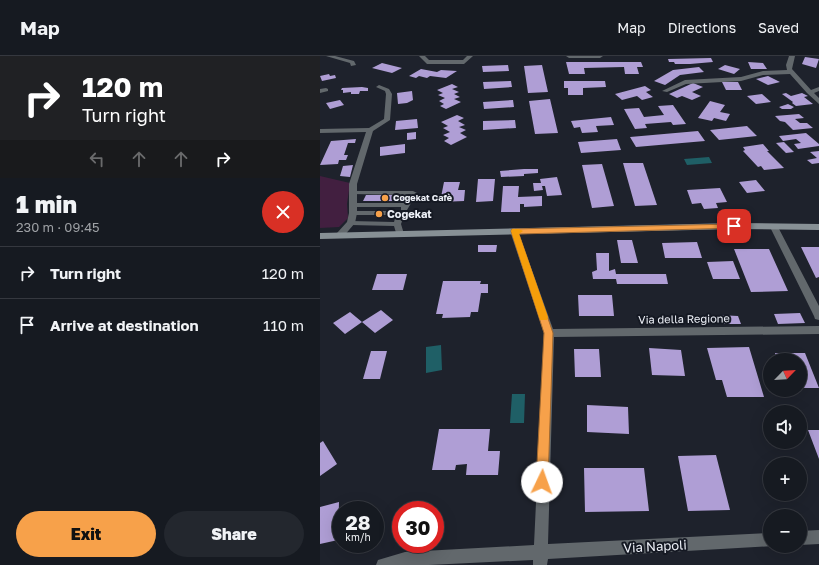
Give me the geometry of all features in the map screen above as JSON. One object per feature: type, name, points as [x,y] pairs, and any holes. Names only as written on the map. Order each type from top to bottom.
[{"type":"main road","points":[[320,236],[774,226],[819,227]]},
{"type":"street","points":[[329,56],[352,62],[353,65]]},
{"type":"street","points":[[422,56],[427,62],[464,62],[470,56]]},
{"type":"street","points":[[569,56],[600,56]]},
{"type":"street","points":[[792,56],[789,65],[791,72],[819,102]]},
{"type":"street","points":[[665,91],[685,82],[741,79],[763,73],[791,72]]},
{"type":"street","points":[[699,81],[710,88]]},
{"type":"street","points":[[320,131],[370,130],[387,120],[389,94],[387,90],[378,87]]},
{"type":"street","points":[[809,92],[819,89]]},
{"type":"street","points":[[340,236],[351,223],[353,213],[353,184],[370,130]]},
{"type":"street","points":[[774,226],[819,316]]},
{"type":"street","points":[[514,231],[549,333],[540,559]]},
{"type":"street","name":"Via della Regione","points":[[549,333],[819,330]]},
{"type":"street","points":[[807,538],[819,537]]},
{"type":"street","name":"Via Napoli","points":[[383,565],[405,559],[540,559],[763,541]]},
{"type":"lane","points":[[353,193],[413,193],[401,213],[397,224],[400,234]]},
{"type":"lane","points":[[353,204],[406,205]]},
{"type":"lane","points":[[353,213],[401,213]]},
{"type":"lane","points":[[351,223],[397,224]]},
{"type":"shaded area","points":[[320,176],[350,183],[347,204],[348,218],[339,227],[320,228]]},
{"type":"water","points":[[709,157],[712,163],[687,165],[684,159]]},
{"type":"water","points":[[441,345],[442,370],[426,373],[426,347]]},
{"type":"water","points":[[512,394],[525,394],[524,423],[510,423]]},
{"type":"building","points":[[805,57],[819,59],[816,68],[802,64]]},
{"type":"building","points":[[711,58],[713,62],[690,64],[675,64],[674,62],[669,62],[668,59]]},
{"type":"building","points":[[566,62],[641,62],[643,67],[637,67],[639,74],[625,74],[624,67],[584,68],[585,74],[569,74]]},
{"type":"building","points":[[748,62],[763,63],[767,69],[751,69]]},
{"type":"building","points":[[382,63],[402,68],[392,73],[372,68]]},
{"type":"building","points":[[508,65],[509,71],[483,72],[482,66]]},
{"type":"building","points":[[542,65],[548,92],[528,93],[524,66]]},
{"type":"building","points":[[725,65],[740,69],[734,74],[718,69]]},
{"type":"building","points":[[699,67],[704,72],[680,75],[665,85],[654,81],[673,70]]},
{"type":"building","points":[[421,69],[437,72],[441,70],[457,71],[446,78],[430,76],[427,78],[419,76],[416,78],[409,76]]},
{"type":"building","points":[[329,74],[330,76],[335,75],[336,78],[322,81],[320,76]]},
{"type":"building","points":[[768,76],[780,82],[768,85],[756,79]]},
{"type":"building","points":[[511,81],[512,87],[484,89],[483,82]]},
{"type":"building","points":[[564,81],[605,81],[606,87],[583,88],[583,95],[568,95],[568,88],[564,88]]},
{"type":"building","points":[[722,82],[738,82],[742,90],[726,90]]},
{"type":"building","points":[[693,83],[703,87],[692,92],[701,96],[692,100],[682,96],[677,98],[669,94]]},
{"type":"building","points":[[452,84],[458,87],[452,89],[459,92],[454,94],[460,97],[454,99],[461,102],[446,109],[440,106],[444,104],[439,101],[445,98],[438,95],[443,93],[437,90]]},
{"type":"building","points":[[645,86],[651,90],[646,92],[653,97],[642,100],[637,96],[622,100],[615,94]]},
{"type":"building","points":[[362,87],[368,88],[368,91],[360,91],[359,94],[351,94],[351,92],[343,93],[343,90],[341,90],[342,88]]},
{"type":"building","points":[[412,91],[413,100],[407,103],[398,104],[397,93]]},
{"type":"building","points":[[786,93],[791,96],[802,93],[808,96],[804,97],[813,104],[796,106],[782,94]]},
{"type":"building","points":[[762,94],[771,102],[756,104],[747,96]]},
{"type":"building","points":[[550,99],[558,133],[535,134],[529,101]]},
{"type":"building","points":[[340,100],[344,105],[330,109],[326,103]]},
{"type":"building","points":[[513,100],[514,107],[484,109],[483,102]]},
{"type":"building","points":[[710,101],[725,105],[720,112],[730,114],[726,121],[714,118],[712,121],[698,118]]},
{"type":"building","points":[[788,104],[794,107],[791,109],[782,109],[779,107]]},
{"type":"building","points":[[673,105],[686,124],[673,125],[671,122],[645,124],[647,128],[635,129],[624,109],[639,108],[644,117],[664,115],[658,106]]},
{"type":"building","points":[[799,114],[804,118],[795,119],[800,123],[807,123],[813,128],[793,130],[785,122],[780,121],[775,116]]},
{"type":"building","points":[[457,115],[464,118],[458,121],[465,125],[459,127],[466,130],[460,133],[467,137],[451,145],[444,141],[449,138],[443,135],[450,132],[443,128],[448,126],[441,122]]},
{"type":"building","points":[[611,117],[614,125],[596,126],[598,132],[582,133],[580,127],[574,128],[571,121]]},
{"type":"building","points":[[417,119],[418,128],[395,130],[396,121]]},
{"type":"building","points":[[515,120],[516,128],[483,130],[483,121]]},
{"type":"building","points":[[747,126],[757,136],[719,140],[710,130]]},
{"type":"building","points":[[698,131],[705,141],[636,147],[630,137]]},
{"type":"building","points":[[416,132],[416,139],[407,140],[407,133]]},
{"type":"building","points":[[806,133],[819,144],[819,146],[798,149],[794,144],[801,143],[796,139],[783,141],[779,136]]},
{"type":"building","points":[[356,139],[355,143],[348,143],[344,155],[348,155],[346,160],[339,160],[338,164],[320,165],[331,141]]},
{"type":"building","points":[[617,139],[621,150],[581,153],[578,142]]},
{"type":"building","points":[[784,142],[794,152],[786,153],[776,143]]},
{"type":"building","points":[[405,144],[405,153],[380,156],[380,147]]},
{"type":"building","points":[[763,144],[769,151],[767,151],[784,168],[764,170],[761,166],[758,167],[743,151],[745,150],[743,147]]},
{"type":"building","points":[[819,151],[819,163],[812,164],[807,160],[817,158],[810,152]]},
{"type":"building","points":[[623,163],[643,163],[657,205],[635,206]]},
{"type":"building","points":[[602,164],[614,206],[592,208],[582,165]]},
{"type":"building","points":[[353,165],[350,177],[340,176],[343,166]]},
{"type":"building","points":[[538,169],[538,173],[524,174],[524,176],[501,177],[500,171]]},
{"type":"building","points":[[557,177],[562,195],[547,196],[545,186],[542,186],[543,190],[534,191],[533,183],[541,183],[540,179]]},
{"type":"building","points":[[478,179],[495,179],[493,201],[476,202]]},
{"type":"building","points":[[756,180],[765,191],[747,193],[739,182]]},
{"type":"building","points":[[444,182],[460,182],[458,190],[465,190],[464,201],[440,202]]},
{"type":"building","points":[[503,186],[519,186],[518,197],[542,196],[542,206],[524,207],[524,204],[520,204],[520,212],[501,212]]},
{"type":"building","points":[[720,188],[727,202],[716,203],[718,208],[704,209],[701,203],[692,204],[687,190]]},
{"type":"building","name":"Cogekat Cafè","points":[[366,195],[407,195],[404,201],[363,201]]},
{"type":"building","points":[[617,240],[632,240],[638,263],[621,263]]},
{"type":"building","points":[[697,242],[702,258],[665,258],[662,243]]},
{"type":"building","points":[[478,245],[497,245],[496,252],[478,252]]},
{"type":"building","points":[[801,247],[819,247],[819,277],[816,278]]},
{"type":"building","points":[[734,249],[769,249],[788,291],[751,292]]},
{"type":"building","points":[[596,253],[609,253],[609,271],[615,269],[616,274],[666,274],[668,284],[617,284],[616,279],[593,279],[592,272],[597,270]]},
{"type":"building","points":[[733,261],[740,279],[713,279],[707,262]]},
{"type":"building","points":[[377,274],[407,274],[403,290],[372,290]]},
{"type":"building","points":[[443,281],[481,281],[480,284],[488,284],[488,293],[481,293],[478,312],[471,312],[470,317],[442,318],[443,314],[436,314]]},
{"type":"building","points":[[578,295],[612,295],[614,316],[579,316]]},
{"type":"building","points":[[381,310],[393,320],[375,333],[362,322]]},
{"type":"building","points":[[350,312],[362,322],[345,334],[333,323]]},
{"type":"building","points":[[800,313],[805,323],[778,324],[774,314]]},
{"type":"building","points":[[718,315],[738,316],[741,324],[720,324]]},
{"type":"building","points":[[749,347],[763,397],[727,397],[722,380],[716,380],[707,348]]},
{"type":"building","points":[[649,348],[681,350],[685,376],[652,375]]},
{"type":"building","points":[[574,349],[599,349],[601,377],[575,377]]},
{"type":"building","points":[[371,351],[387,351],[380,379],[363,379]]},
{"type":"building","points":[[807,358],[819,388],[807,388]]},
{"type":"building","points":[[587,405],[628,407],[629,434],[587,432]]},
{"type":"building","points":[[439,429],[490,429],[488,451],[500,451],[498,475],[466,475],[467,464],[456,465],[455,470],[432,470]]},
{"type":"building","points":[[808,430],[819,430],[819,459]]},
{"type":"building","points":[[323,441],[337,464],[320,476],[320,443]]},
{"type":"building","points":[[716,455],[730,510],[688,511],[678,456]]},
{"type":"building","points":[[584,468],[644,468],[649,511],[585,512]]},
{"type":"building","points":[[332,504],[332,541],[320,544],[320,507]]},
{"type":"slow traffic","points":[[519,231],[514,231],[543,317]]},
{"type":"place","name":"Cogekat Cafè","points":[[385,198]]},
{"type":"place","name":"Cogekat","points":[[379,214]]},
{"type":"route","points":[[542,482],[549,333],[514,231],[734,226]]}]
